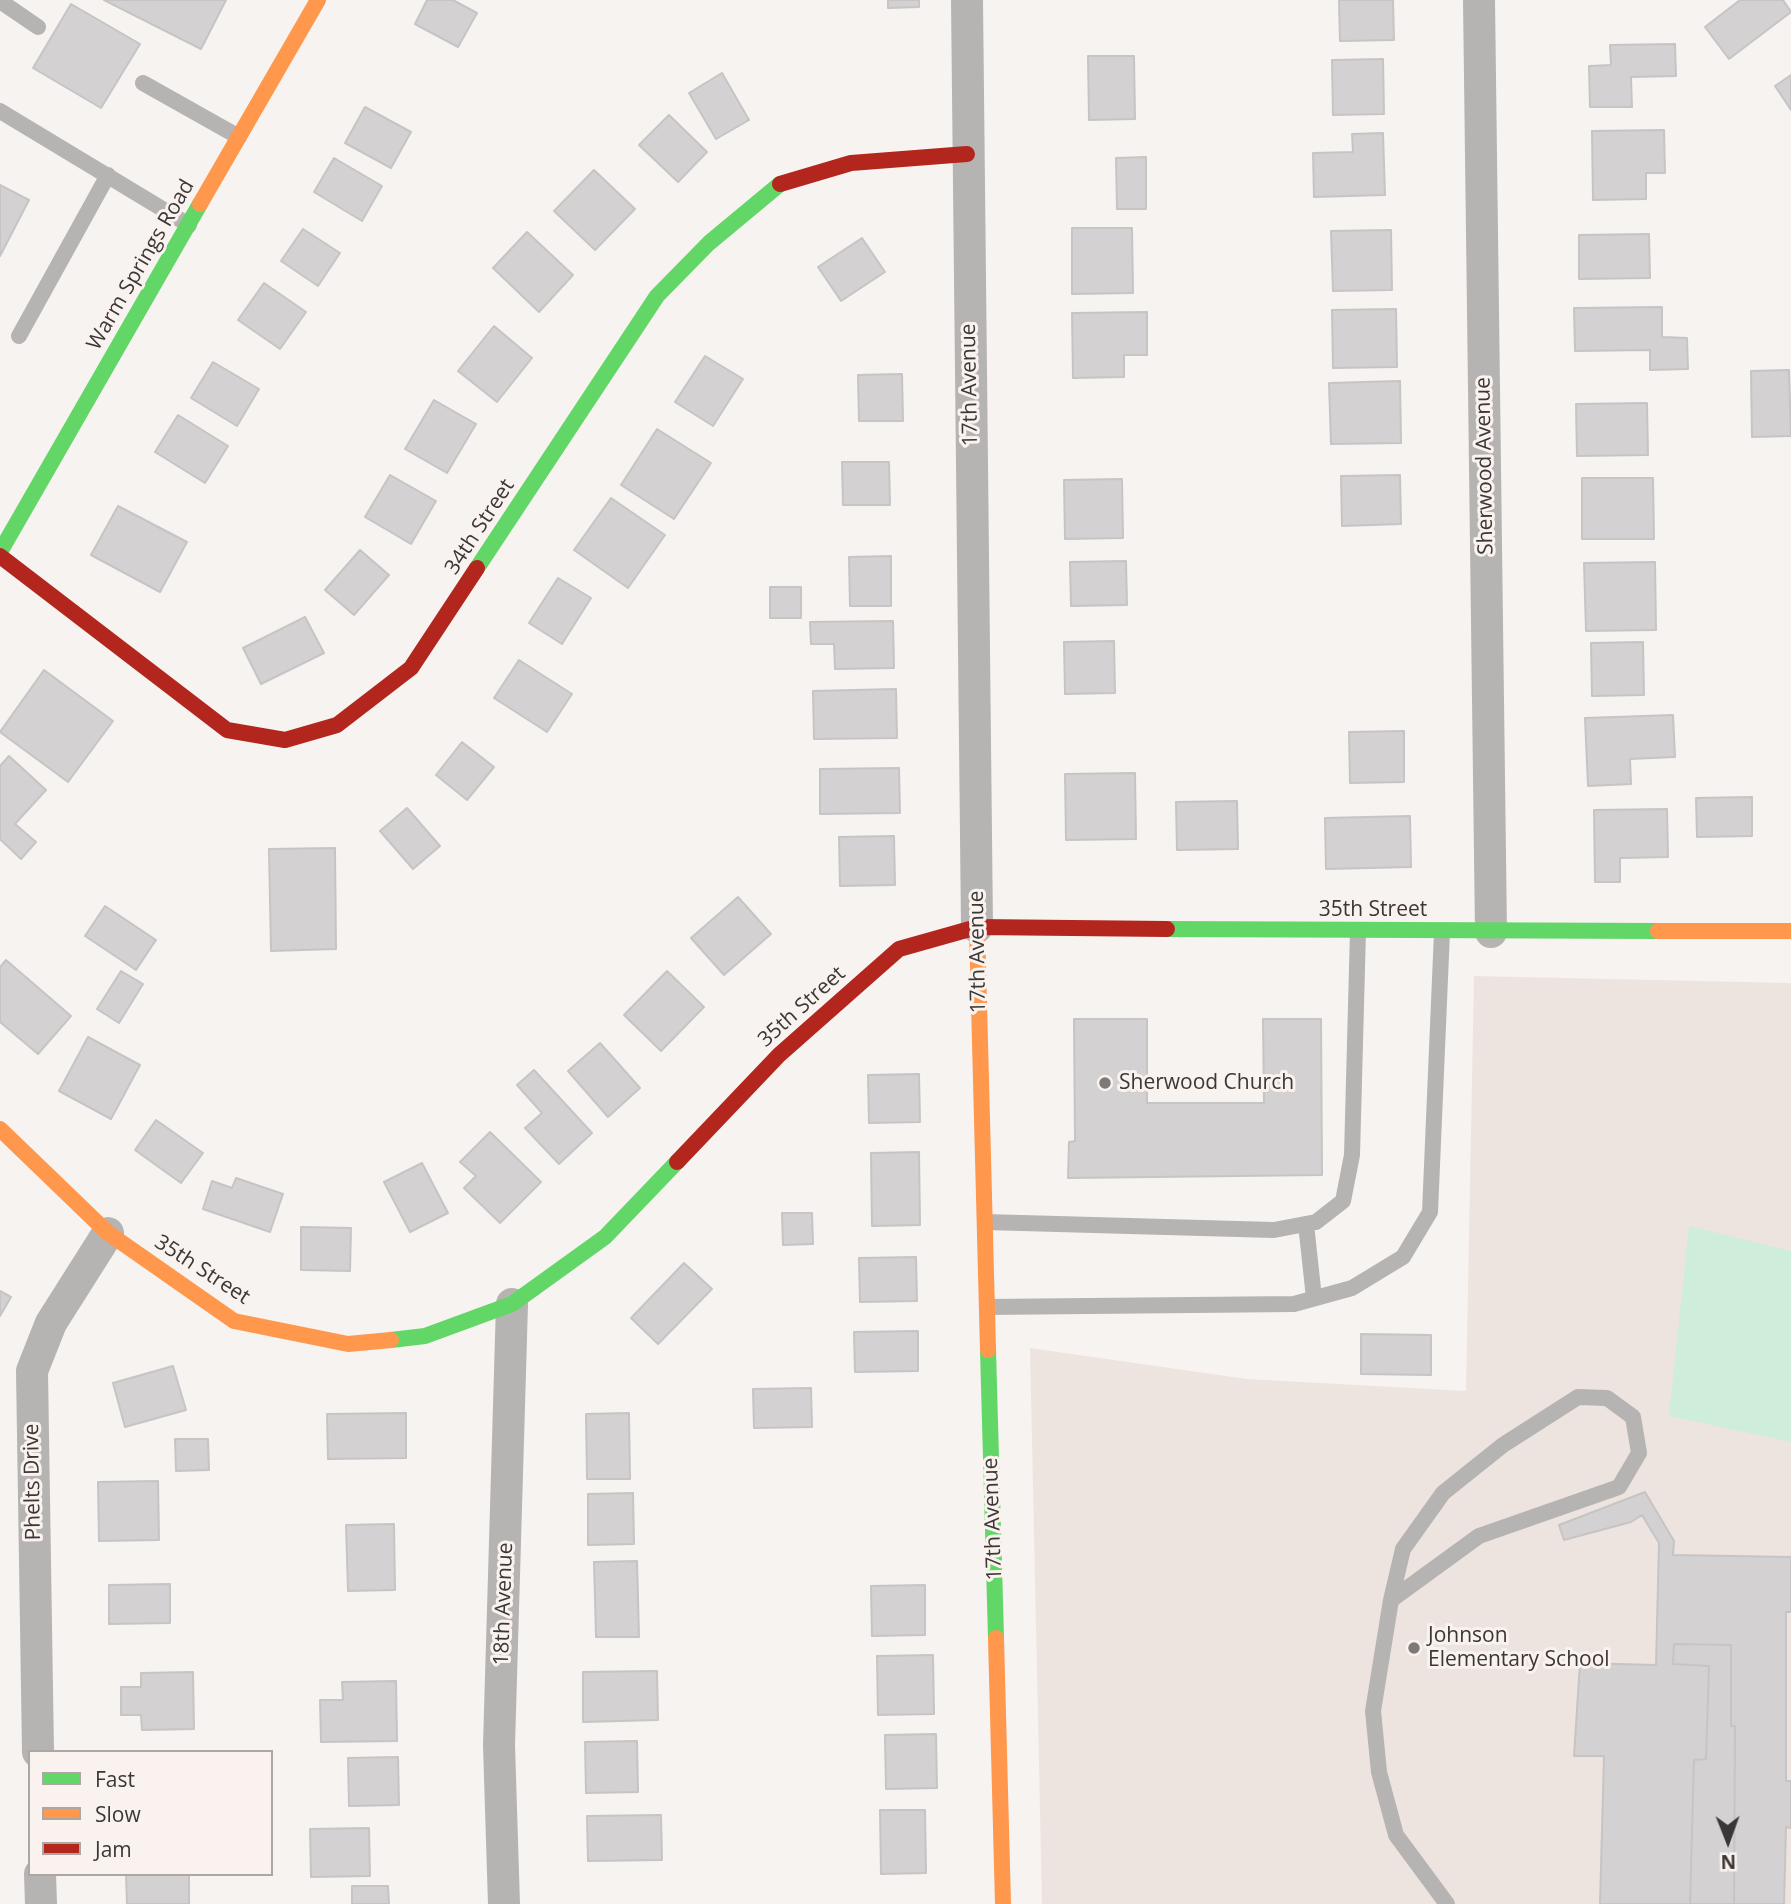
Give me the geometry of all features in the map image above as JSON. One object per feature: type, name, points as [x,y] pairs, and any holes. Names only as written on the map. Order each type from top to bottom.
[{"type":"street","name":"Warm Springs Road","points":[[0,554],[318,0]]},
{"type":"street","name":"17th Avenue","points":[[967,0],[977,927],[1003,1904]]},
{"type":"street","name":"Sherwood Avenue","points":[[1479,0],[1491,932]]},
{"type":"street","name":"34th Street","points":[[0,554],[227,730],[285,740],[337,725],[411,668],[657,296],[709,243],[778,184],[851,163],[967,154]]},
{"type":"street","name":"35th Street","points":[[0,1129],[108,1233],[234,1321],[348,1343],[425,1336],[512,1304],[606,1237],[779,1055],[899,949],[977,927],[1442,932],[1791,931]]},
{"type":"street","name":"Phelts Drive","points":[[38,1750],[32,1371],[51,1323],[108,1233]]},
{"type":"street","name":"18th Avenue","points":[[504,1904],[499,1745],[512,1304]]},
{"type":"street","points":[[40,1876],[41,1904]]},
{"type":"lane","points":[[0,1],[38,27]]},
{"type":"lane","points":[[143,83],[239,137]]},
{"type":"lane","points":[[0,111],[189,225]]},
{"type":"lane","points":[[19,336],[108,175]]},
{"type":"lane","points":[[985,1222],[1274,1230],[1316,1222],[1343,1201],[1352,1156],[1359,931]]},
{"type":"lane","points":[[987,1307],[1294,1304],[1352,1288],[1403,1257],[1430,1212],[1442,932]]},
{"type":"lane","points":[[1306,1224],[1314,1298]]},
{"type":"lane","points":[[1391,1600],[1479,1536],[1619,1487],[1639,1453],[1633,1417],[1607,1398],[1578,1397],[1503,1445],[1443,1493],[1403,1549],[1391,1600],[1373,1711],[1379,1772],[1396,1835],[1447,1904]]},
{"type":"shaded area","name":"Johnson Elementary School","points":[[1474,976],[1791,983],[1791,1904],[1042,1904],[1030,1348],[1247,1379],[1466,1391]]},
{"type":"green space","points":[[1689,1226],[1791,1251],[1791,1442],[1669,1416]]},
{"type":"building","points":[[104,0],[226,0],[201,49]]},
{"type":"building","points":[[427,0],[453,0],[477,13],[458,47],[415,24]]},
{"type":"building","points":[[888,0],[919,0],[919,7],[888,8]]},
{"type":"building","points":[[1339,0],[1393,0],[1394,40],[1340,41]]},
{"type":"building","points":[[1740,0],[1783,0],[1791,12],[1729,59],[1705,27]]},
{"type":"building","points":[[71,4],[140,44],[101,108],[33,68]]},
{"type":"building","points":[[1675,44],[1676,76],[1631,77],[1632,107],[1590,107],[1589,66],[1611,65],[1610,45]]},
{"type":"building","points":[[1088,56],[1134,56],[1135,119],[1089,120]]},
{"type":"building","points":[[1383,59],[1384,114],[1333,115],[1332,60]]},
{"type":"building","points":[[722,73],[749,120],[716,139],[689,93]]},
{"type":"building","points":[[1791,75],[1791,110],[1775,86]]},
{"type":"building","points":[[365,107],[411,132],[391,168],[345,143]]},
{"type":"building","points":[[669,115],[707,152],[678,182],[639,145]]},
{"type":"building","points":[[1664,130],[1665,173],[1646,173],[1646,199],[1593,200],[1592,131]]},
{"type":"building","points":[[1383,133],[1385,195],[1314,197],[1313,153],[1353,152],[1352,134]]},
{"type":"building","points":[[1146,157],[1146,209],[1117,209],[1116,158]]},
{"type":"building","points":[[334,158],[382,186],[362,221],[314,192]]},
{"type":"building","points":[[594,170],[635,209],[595,250],[554,211]]},
{"type":"building","points":[[0,185],[29,200],[0,256]]},
{"type":"building","points":[[1072,228],[1132,228],[1133,293],[1072,294]]},
{"type":"building","points":[[303,229],[340,253],[318,286],[281,261]]},
{"type":"building","points":[[1391,230],[1392,290],[1333,291],[1331,231]]},
{"type":"building","points":[[527,232],[573,275],[539,312],[493,268]]},
{"type":"building","points":[[1649,234],[1650,278],[1579,279],[1579,235]]},
{"type":"building","points":[[862,238],[885,272],[841,301],[818,267]]},
{"type":"building","points":[[264,283],[306,312],[280,349],[238,320]]},
{"type":"building","points":[[1662,307],[1662,337],[1687,338],[1688,369],[1650,370],[1650,350],[1575,351],[1574,308]]},
{"type":"building","points":[[1396,309],[1397,367],[1333,368],[1332,310]]},
{"type":"building","points":[[1147,312],[1147,355],[1124,355],[1124,377],[1073,378],[1072,313]]},
{"type":"building","points":[[494,326],[532,358],[497,402],[458,371]]},
{"type":"building","points":[[705,356],[743,379],[713,426],[675,402]]},
{"type":"building","points":[[213,362],[259,389],[237,426],[191,398]]},
{"type":"building","points":[[1789,370],[1791,436],[1752,437],[1751,371]]},
{"type":"building","points":[[902,374],[903,421],[859,421],[858,375]]},
{"type":"building","points":[[1400,381],[1401,443],[1331,444],[1329,383]]},
{"type":"building","points":[[434,400],[476,424],[447,473],[405,449]]},
{"type":"building","points":[[1647,403],[1648,455],[1577,456],[1576,404]]},
{"type":"building","points":[[178,415],[228,446],[205,483],[155,452]]},
{"type":"building","points":[[657,429],[711,463],[674,519],[621,485]]},
{"type":"building","points":[[842,462],[889,462],[890,505],[843,505]]},
{"type":"building","points":[[390,475],[436,501],[411,544],[365,517]]},
{"type":"building","points":[[1400,475],[1401,524],[1342,526],[1341,476]]},
{"type":"building","points":[[1582,478],[1653,478],[1654,539],[1582,539]]},
{"type":"building","points":[[1122,479],[1123,538],[1065,539],[1064,480]]},
{"type":"building","points":[[611,498],[665,535],[628,588],[574,550]]},
{"type":"building","points":[[118,506],[187,542],[160,592],[91,555]]},
{"type":"building","points":[[360,550],[389,575],[354,615],[325,590]]},
{"type":"building","points":[[891,556],[891,606],[850,606],[849,557]]},
{"type":"building","points":[[1126,561],[1127,605],[1071,606],[1070,562]]},
{"type":"building","points":[[1655,562],[1656,630],[1586,631],[1584,563]]},
{"type":"building","points":[[558,578],[591,598],[562,644],[529,623]]},
{"type":"building","points":[[770,587],[801,587],[801,618],[770,618]]},
{"type":"building","points":[[305,617],[324,653],[261,684],[243,648]]},
{"type":"building","points":[[893,621],[894,668],[835,669],[834,644],[811,644],[810,622]]},
{"type":"building","points":[[1114,641],[1115,693],[1065,694],[1064,642]]},
{"type":"building","points":[[1643,642],[1644,695],[1592,696],[1591,643]]},
{"type":"building","points":[[519,660],[572,694],[547,732],[494,698]]},
{"type":"building","points":[[44,670],[113,721],[68,782],[0,732]]},
{"type":"building","points":[[896,689],[897,738],[814,739],[813,691]]},
{"type":"building","points":[[1673,715],[1675,757],[1630,759],[1631,784],[1588,786],[1585,718]]},
{"type":"building","points":[[1404,731],[1404,782],[1350,783],[1349,732]]},
{"type":"building","points":[[462,742],[494,767],[467,800],[436,775]]},
{"type":"building","points":[[9,756],[46,790],[15,824],[36,842],[21,859],[0,839],[0,766]]},
{"type":"building","points":[[899,768],[900,813],[820,814],[820,769]]},
{"type":"building","points":[[1135,773],[1136,839],[1066,840],[1065,774]]},
{"type":"building","points":[[1752,797],[1752,836],[1697,837],[1696,798]]},
{"type":"building","points":[[1237,801],[1238,849],[1177,850],[1176,802]]},
{"type":"building","points":[[407,808],[440,846],[413,869],[380,831]]},
{"type":"building","points":[[1667,809],[1668,857],[1620,858],[1620,882],[1595,882],[1594,810]]},
{"type":"building","points":[[1410,816],[1411,867],[1326,869],[1325,818]]},
{"type":"building","points":[[894,836],[895,885],[840,886],[839,837]]},
{"type":"building","points":[[335,848],[336,949],[271,951],[269,849]]},
{"type":"building","points":[[738,897],[771,934],[724,975],[691,938]]},
{"type":"building","points":[[105,906],[156,940],[136,970],[85,936]]},
{"type":"building","points":[[6,960],[71,1016],[38,1054],[0,1022],[0,967]]},
{"type":"building","points":[[121,971],[143,984],[119,1023],[97,1009]]},
{"type":"building","points":[[667,971],[704,1007],[661,1051],[624,1015]]},
{"type":"building","points":[[1074,1019],[1147,1019],[1147,1103],[1264,1103],[1263,1019],[1321,1019],[1322,1175],[1068,1178],[1069,1142],[1075,1141]]},
{"type":"building","points":[[88,1037],[140,1065],[111,1119],[59,1091]]},
{"type":"building","points":[[600,1043],[640,1088],[608,1117],[568,1071]]},
{"type":"building","points":[[534,1070],[592,1133],[559,1164],[525,1128],[542,1113],[517,1085]]},
{"type":"building","points":[[919,1074],[920,1122],[869,1123],[868,1075]]},
{"type":"building","points":[[156,1120],[203,1153],[181,1183],[135,1150]]},
{"type":"building","points":[[490,1132],[541,1182],[500,1223],[464,1188],[476,1176],[460,1162]]},
{"type":"building","points":[[919,1152],[920,1225],[872,1226],[871,1153]]},
{"type":"building","points":[[422,1163],[448,1213],[410,1232],[384,1182]]},
{"type":"building","points":[[236,1178],[283,1194],[270,1232],[203,1209],[212,1181],[232,1188]]},
{"type":"building","points":[[782,1213],[812,1213],[813,1244],[783,1245]]},
{"type":"building","points":[[301,1227],[351,1228],[350,1271],[301,1270]]},
{"type":"building","points":[[916,1257],[917,1301],[860,1302],[859,1258]]},
{"type":"building","points":[[684,1263],[712,1289],[658,1344],[631,1318]]},
{"type":"building","points":[[0,1291],[11,1297],[0,1316]]},
{"type":"building","points":[[918,1331],[918,1371],[855,1372],[854,1332]]},
{"type":"building","points":[[1361,1334],[1431,1335],[1431,1375],[1361,1374]]},
{"type":"building","points":[[173,1366],[186,1410],[125,1427],[113,1383]]},
{"type":"building","points":[[811,1388],[812,1427],[754,1428],[753,1389]]},
{"type":"building","points":[[406,1413],[406,1458],[328,1459],[327,1414]]},
{"type":"building","points":[[629,1413],[630,1479],[587,1479],[586,1414]]},
{"type":"building","points":[[175,1439],[208,1439],[209,1470],[176,1471]]},
{"type":"building","points":[[158,1481],[159,1540],[99,1541],[98,1482]]},
{"type":"building","points":[[1645,1492],[1674,1541],[1673,1555],[1791,1557],[1791,1612],[1786,1612],[1786,1781],[1791,1781],[1791,1828],[1786,1827],[1784,1904],[1734,1904],[1735,1726],[1731,1726],[1731,1645],[1674,1644],[1673,1664],[1709,1666],[1706,1759],[1694,1760],[1690,1904],[1600,1904],[1604,1756],[1574,1756],[1580,1663],[1656,1665],[1659,1543],[1642,1515],[1631,1522],[1564,1540],[1559,1525]]},
{"type":"building","points":[[633,1493],[634,1544],[588,1545],[588,1494]]},
{"type":"building","points":[[394,1524],[395,1590],[348,1591],[346,1525]]},
{"type":"building","points":[[637,1561],[639,1637],[596,1637],[594,1562]]},
{"type":"building","points":[[170,1584],[170,1623],[109,1624],[109,1585]]},
{"type":"building","points":[[925,1585],[925,1635],[872,1636],[871,1586]]},
{"type":"building","points":[[1674,1644],[1731,1645],[1731,1726],[1735,1726],[1734,1904],[1690,1904],[1694,1760],[1706,1759],[1709,1666],[1673,1664]]},
{"type":"building","points":[[933,1655],[934,1714],[878,1715],[877,1656]]},
{"type":"building","points":[[657,1671],[658,1720],[583,1722],[583,1672]]},
{"type":"building","points":[[193,1672],[194,1729],[142,1730],[141,1715],[121,1715],[121,1687],[141,1687],[141,1673]]},
{"type":"building","points":[[396,1681],[397,1741],[321,1742],[320,1700],[343,1700],[342,1682]]},
{"type":"building","points":[[936,1734],[937,1788],[886,1789],[885,1735]]},
{"type":"building","points":[[637,1741],[638,1792],[586,1793],[585,1742]]},
{"type":"building","points":[[398,1757],[399,1805],[349,1806],[348,1758]]},
{"type":"building","points":[[880,1810],[925,1810],[926,1873],[881,1874]]},
{"type":"building","points":[[661,1815],[662,1860],[588,1861],[587,1816]]},
{"type":"building","points":[[369,1828],[370,1876],[311,1877],[310,1829]]},
{"type":"building","points":[[126,1876],[189,1876],[189,1904],[127,1904]]},
{"type":"building","points":[[352,1886],[388,1886],[389,1904],[352,1904]]},
{"type":"traffic: fast","points":[[477,568],[657,296],[709,243],[780,184]]},
{"type":"traffic: fast","points":[[0,552],[200,204]]},
{"type":"traffic: fast","points":[[1167,929],[1658,931]]},
{"type":"traffic: fast","points":[[391,1340],[425,1336],[512,1304],[605,1237],[677,1162]]},
{"type":"traffic: fast","points":[[988,1350],[996,1638]]},
{"type":"traffic: slow","points":[[200,204],[318,0]]},
{"type":"traffic: slow","points":[[977,927],[988,1350]]},
{"type":"traffic: slow","points":[[1658,931],[1791,931]]},
{"type":"traffic: slow","points":[[0,1129],[108,1233],[234,1321],[348,1344],[391,1340]]},
{"type":"traffic: slow","points":[[996,1638],[1003,1904]]},
{"type":"traffic: jam","points":[[780,184],[851,163],[967,154]]},
{"type":"traffic: jam","points":[[0,556],[227,730],[285,740],[337,725],[411,668],[477,568]]},
{"type":"traffic: jam","points":[[677,1162],[779,1055],[899,949],[977,927],[1167,929]]},
{"type":"place","name":"Sherwood Church","points":[[1105,1083]]},
{"type":"place","name":"Johnson Elementary School","points":[[1414,1648]]}]
